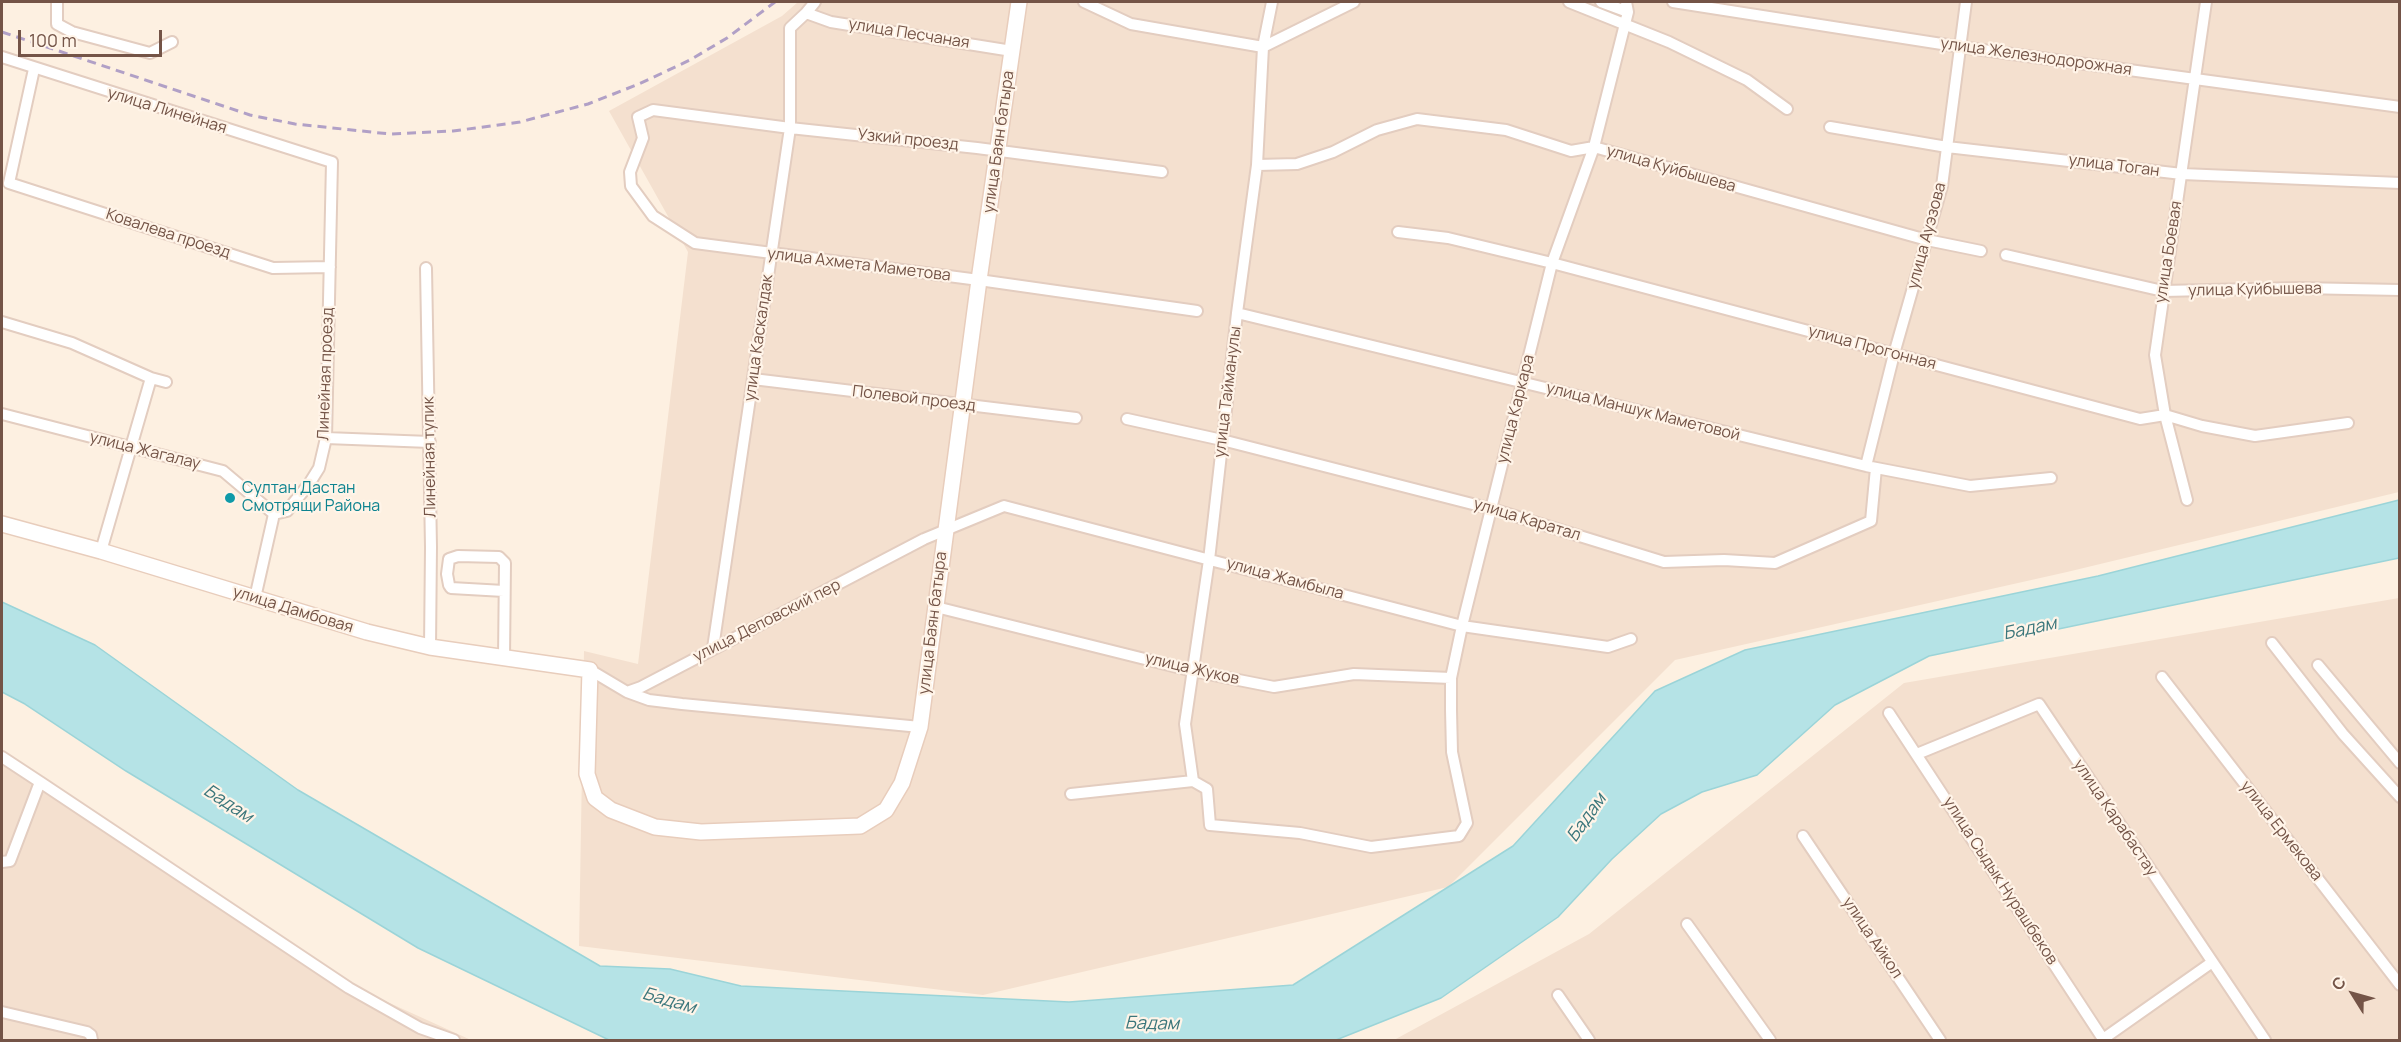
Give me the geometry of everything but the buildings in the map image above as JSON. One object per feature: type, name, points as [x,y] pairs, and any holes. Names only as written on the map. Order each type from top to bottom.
[{"type":"street","points":[[57,2],[57,24],[72,32],[150,53],[172,42]]},
{"type":"street","name":"улица Каскалдак","points":[[712,648],[790,128],[790,28],[806,14],[815,2]]},
{"type":"street","name":"улица Баян батыра","points":[[590,670],[587,774],[595,798],[611,810],[655,827],[701,832],[860,826],[886,810],[902,783],[920,727],[1018,2]]},
{"type":"street","points":[[1084,2],[1131,24],[1263,47],[1354,2]]},
{"type":"street","name":"улица Тайманулы","points":[[1193,782],[1185,724],[1209,560],[1237,313],[1257,165],[1263,47],[1272,2]]},
{"type":"street","points":[[1569,2],[1669,42],[1746,80],[1787,109]]},
{"type":"street","points":[[1601,2],[1627,7]]},
{"type":"street","name":"улица Железнодорожная","points":[[1673,2],[1960,47],[2400,107]]},
{"type":"street","name":"улица Ауэзова","points":[[1871,467],[1894,354],[1942,186],[1966,2]]},
{"type":"street","name":"улица Боевая","points":[[2187,501],[2166,415],[2155,355],[2206,2]]},
{"type":"street","name":"улица Каркара","points":[[1193,782],[1207,789],[1210,825],[1300,833],[1371,847],[1459,836],[1467,823],[1452,752],[1451,678],[1552,263],[1594,147],[1625,25],[1627,7]]},
{"type":"street","name":"улица Песчаная","points":[[806,14],[831,22],[1012,51]]},
{"type":"street","name":"улица Линейная","points":[[2,57],[332,162]]},
{"type":"street","name":"Ковалева проезд","points":[[34,69],[9,183],[273,268],[330,267]]},
{"type":"street","name":"Узкий проезд","points":[[653,110],[790,128],[998,150],[1162,172]]},
{"type":"street","name":"улица Ахмета Маметова","points":[[653,110],[638,117],[643,138],[630,172],[631,186],[653,216],[695,243],[1197,311]]},
{"type":"street","name":"улица Куйбышева","points":[[1257,165],[1297,164],[1334,152],[1377,130],[1417,119],[1506,130],[1571,151],[1594,147],[1927,240],[1981,251]]},
{"type":"street","name":"улица Тоган","points":[[1830,127],[1947,147],[2182,174],[2400,183]]},
{"type":"street","name":"Линейная проезд","points":[[274,514],[287,511],[309,484],[319,468],[326,438],[332,162]]},
{"type":"street","name":"улица Прогонная","points":[[1398,232],[1448,237],[1552,263],[2140,419],[2166,415],[2202,426],[2255,436],[2348,423]]},
{"type":"street","name":"улица Куйбышева","points":[[2006,255],[2163,291],[2299,288],[2400,290]]},
{"type":"street","name":"Линейная тупик","points":[[426,268],[430,442],[430,647]]},
{"type":"street","name":"улица Маншук Маметовой","points":[[1237,313],[1871,467],[1970,486],[2051,478]]},
{"type":"street","points":[[2,322],[72,343],[151,378],[166,382]]},
{"type":"street","points":[[101,551],[151,378]]},
{"type":"street","name":"Полевой проезд","points":[[753,379],[1076,418]]},
{"type":"street","name":"улица Жагалау","points":[[2,414],[223,471],[274,514]]},
{"type":"street","name":"улица Каратал","points":[[1127,418],[1492,509],[1664,562],[1724,560],[1775,563],[1871,521],[1871,467]]},
{"type":"street","points":[[326,438],[430,442]]},
{"type":"street","name":"улица Жамбыла","points":[[945,531],[1004,507],[1462,626],[1608,646],[1631,639]]},
{"type":"street","points":[[255,598],[274,514]]},
{"type":"street","name":"улица Дамбовая","points":[[2,524],[101,551],[367,632],[430,647],[590,670]]},
{"type":"street","name":"улица Деповский пер","points":[[627,692],[641,687],[924,538],[945,531]]},
{"type":"street","points":[[504,591],[452,588],[449,585],[447,574],[448,559],[458,556],[499,557],[505,563],[504,658]]},
{"type":"street","name":"улица Жуков","points":[[936,607],[1193,671],[1274,687],[1354,674],[1451,678]]},
{"type":"street","points":[[2272,643],[2343,734],[2400,796]]},
{"type":"street","points":[[2318,664],[2400,763]]},
{"type":"street","points":[[590,670],[627,692],[649,700],[920,727]]},
{"type":"street","name":"улица Ермекова","points":[[2162,677],[2400,985]]},
{"type":"street","name":"улица Карабастау","points":[[1917,754],[2039,704],[2265,1041]]},
{"type":"street","name":"улица Сыдык Нурашбеков","points":[[1889,713],[2103,1039],[2117,1036],[2211,963]]},
{"type":"street","points":[[2,757],[349,988],[420,1028],[454,1041]]},
{"type":"street","points":[[6,861],[40,782]]},
{"type":"street","points":[[1071,794],[1193,782]]},
{"type":"street","name":"улица Айкол","points":[[1803,836],[1940,1041]]},
{"type":"street","points":[[1687,924],[1770,1041]]},
{"type":"street","points":[[1558,995],[1589,1041]]},
{"type":"street","points":[[2,1012],[87,1032],[91,1035],[92,1041]]},
{"type":"shaded area","points":[[798,2],[2399,2],[2399,492],[2067,572],[1675,660],[1448,887],[983,995],[579,946],[584,651],[638,664],[688,252],[609,111],[782,16]]},
{"type":"shaded area","points":[[2399,598],[2399,1040],[1394,1040],[1589,934],[1904,683]]},
{"type":"shaded area","points":[[2,754],[339,980],[471,1040],[2,1040]]},
{"type":"water","name":"Бадам","points":[[2399,500],[2399,558],[1929,656],[1835,705],[1757,775],[1702,792],[1661,814],[1612,859],[1558,917],[1441,998],[1336,1040],[609,1040],[418,948],[126,771],[25,704],[2,692],[2,602],[95,645],[298,790],[600,966],[670,969],[741,986],[1069,1002],[1293,985],[1513,846],[1655,691],[1745,650],[2098,576]]},
{"type":"railway","points":[[2,32],[250,115],[295,124],[390,134],[453,131],[520,122],[588,104],[639,84],[690,60],[727,38],[775,2]]},
{"type":"place","name":"Султан Дастан Смотрящи Района","points":[[230,498]]}]
